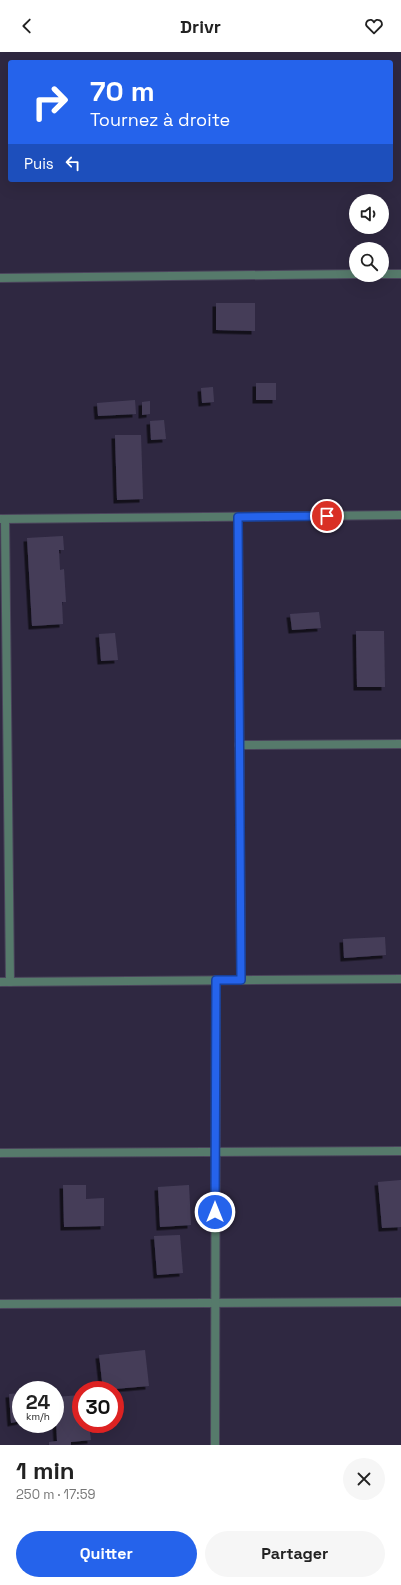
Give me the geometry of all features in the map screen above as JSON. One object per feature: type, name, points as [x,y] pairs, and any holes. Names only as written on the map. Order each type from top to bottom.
[{"type":"street","points":[[0,278],[349,274]]},
{"type":"street","points":[[389,274],[401,274]]},
{"type":"street","points":[[10,982],[4,746],[3,519],[401,515]]},
{"type":"street","points":[[238,517],[241,980]]},
{"type":"street","points":[[239,745],[401,744]]},
{"type":"street","points":[[0,982],[401,979]]},
{"type":"street","points":[[215,1445],[216,980]]},
{"type":"street","points":[[0,1153],[401,1151]]},
{"type":"street","points":[[0,1304],[401,1302]]},
{"type":"building","points":[[216,303],[255,303],[255,331],[216,330]]},
{"type":"building","points":[[256,383],[276,383],[276,400],[256,400]]},
{"type":"building","points":[[213,387],[214,402],[202,403],[201,388]]},
{"type":"building","points":[[135,400],[136,414],[98,416],[97,403]]},
{"type":"building","points":[[150,401],[150,414],[142,415],[142,402]]},
{"type":"building","points":[[164,420],[166,439],[151,440],[150,421]]},
{"type":"building","points":[[115,435],[141,435],[143,499],[117,500]]},
{"type":"building","points":[[63,536],[64,550],[59,550],[60,570],[64,569],[66,602],[62,602],[63,624],[32,626],[27,538]]},
{"type":"building","points":[[319,612],[321,628],[292,630],[290,614]]},
{"type":"building","points":[[356,631],[384,631],[385,687],[357,687]]},
{"type":"building","points":[[115,633],[118,660],[101,661],[99,634]]},
{"type":"building","points":[[385,937],[386,955],[344,958],[343,939]]},
{"type":"building","points":[[401,1180],[401,1227],[382,1228],[378,1182]]},
{"type":"building","points":[[63,1185],[86,1185],[86,1199],[104,1198],[104,1226],[64,1227]]},
{"type":"building","points":[[189,1185],[191,1225],[160,1227],[158,1187]]},
{"type":"building","points":[[180,1235],[183,1273],[157,1275],[154,1236]]},
{"type":"building","points":[[145,1350],[149,1386],[124,1388],[124,1381],[102,1381],[99,1355]]},
{"type":"building","points":[[9,1394],[12,1394],[11,1423]]},
{"type":"building","points":[[64,1396],[72,1396],[72,1433],[90,1433],[91,1440],[71,1442],[71,1445],[49,1445],[49,1442],[57,1441],[57,1433],[64,1433]]},
{"type":"route","points":[[215,1212],[216,980],[241,980],[238,517],[327,516]]}]
